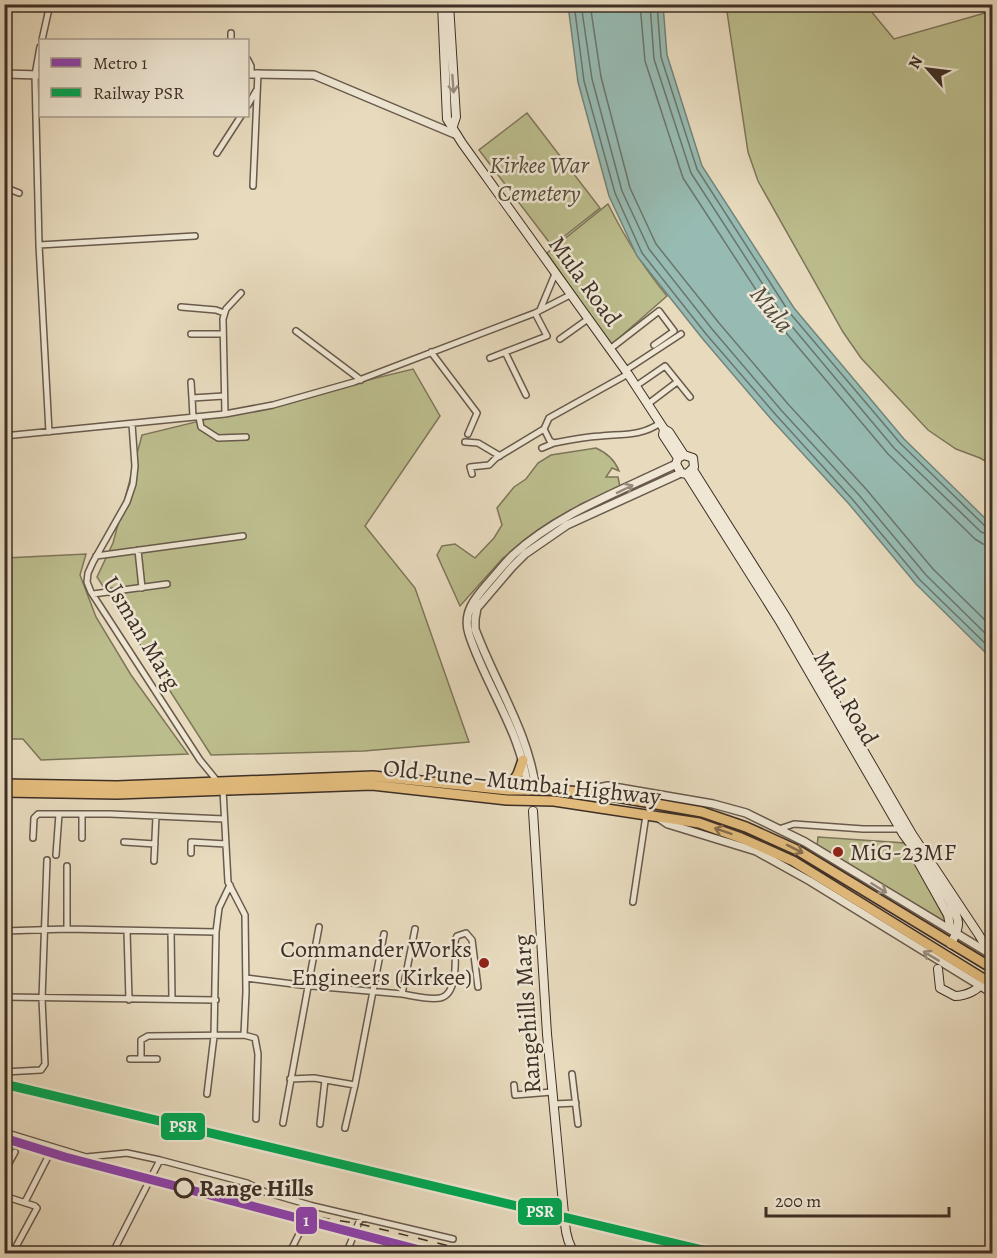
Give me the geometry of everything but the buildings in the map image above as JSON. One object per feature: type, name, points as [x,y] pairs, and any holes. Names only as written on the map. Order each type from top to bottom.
[{"type":"highway","points":[[508,790],[523,760]]},
{"type":"highway","name":"Old Pune–Mumbai Highway","points":[[4,792],[117,794],[373,776],[508,790],[594,793],[702,812],[746,827],[799,851],[992,967]]},
{"type":"highway","name":"Old Pune–Mumbai Highway","points":[[4,784],[372,785],[532,804],[554,801],[699,823],[741,838],[793,861],[986,983]]},
{"type":"main road","name":"Mula Road","points":[[442,4],[456,117],[453,126],[457,135],[627,372],[662,426],[669,432],[679,459],[779,620],[899,828],[920,856],[955,914],[958,921],[956,934]]},
{"type":"main road","name":"Mula Road","points":[[447,49],[449,4]]},
{"type":"main road","name":"Mula Road","points":[[679,459],[693,458],[695,464],[687,472]]},
{"type":"main road","points":[[687,472],[786,617],[909,829],[991,955],[992,967]]},
{"type":"main road","name":"Rangehills Marg","points":[[532,791],[547,1034],[564,1214]]},
{"type":"main road","points":[[908,841],[948,915],[950,926]]},
{"type":"main road","points":[[951,944],[956,934]]},
{"type":"main road","points":[[938,969],[940,988],[949,994],[960,996],[986,983]]},
{"type":"main road","points":[[565,1224],[570,1247],[575,1254]]},
{"type":"street","points":[[42,39],[50,4]]},
{"type":"street","points":[[231,33],[231,39]]},
{"type":"street","points":[[4,84],[7,74],[38,75],[39,244],[49,432]]},
{"type":"street","points":[[253,186],[257,90],[252,74],[314,75],[457,135]]},
{"type":"street","points":[[249,103],[257,90]]},
{"type":"street","points":[[217,153],[240,117]]},
{"type":"street","points":[[4,187],[19,193]]},
{"type":"street","points":[[39,244],[195,236]]},
{"type":"street","points":[[490,358],[547,336],[538,311],[555,274]]},
{"type":"street","points":[[225,414],[224,313],[241,293]]},
{"type":"street","points":[[4,436],[225,414],[273,405],[361,380],[538,311],[570,295]]},
{"type":"street","points":[[181,308],[216,310],[224,313]]},
{"type":"street","points":[[610,349],[659,311],[674,331],[654,345]]},
{"type":"street","points":[[560,339],[588,319]]},
{"type":"street","points":[[296,331],[361,380]]},
{"type":"street","points":[[191,334],[223,334]]},
{"type":"street","points":[[472,474],[470,467],[487,466],[544,429],[549,418],[627,372],[681,334]]},
{"type":"street","points":[[431,352],[477,413],[468,434]]},
{"type":"street","points":[[505,352],[526,395]]},
{"type":"street","points":[[636,386],[664,366],[690,397]]},
{"type":"street","points":[[191,382],[196,417],[201,427],[218,438],[246,437]]},
{"type":"street","points":[[648,404],[677,382]]},
{"type":"street","points":[[192,398],[224,396]]},
{"type":"street","name":"Usman Marg","points":[[132,424],[135,466],[127,502],[96,556],[88,573],[87,582],[200,760],[220,786]]},
{"type":"street","points":[[542,448],[554,443],[637,433],[662,426]]},
{"type":"street","points":[[544,429],[554,443]]},
{"type":"street","points":[[465,442],[478,443],[500,456]]},
{"type":"street","points":[[532,791],[523,760],[468,631],[469,608],[513,555],[554,525],[679,459]]},
{"type":"street","points":[[532,791],[532,765],[475,629],[476,610],[518,561],[558,531],[687,472]]},
{"type":"street","points":[[96,556],[243,536]]},
{"type":"street","points":[[138,550],[142,588]]},
{"type":"street","points":[[93,594],[167,584]]},
{"type":"street","points":[[220,786],[230,885],[245,915],[244,1035]]},
{"type":"street","points":[[594,793],[598,788],[608,786],[713,804],[746,813],[806,842],[991,955]]},
{"type":"street","points":[[56,855],[59,814]]},
{"type":"street","points":[[33,838],[34,818],[37,815],[82,814],[224,819]]},
{"type":"street","points":[[82,814],[82,838]]},
{"type":"street","points":[[154,861],[156,816]]},
{"type":"street","points":[[633,902],[651,816]]},
{"type":"street","points":[[779,829],[794,824],[863,829],[909,829]]},
{"type":"street","points":[[124,842],[155,844]]},
{"type":"street","points":[[191,853],[191,842],[226,844]]},
{"type":"street","points":[[4,1072],[40,1070],[45,1064],[42,999],[47,860]]},
{"type":"street","points":[[67,866],[67,929]]},
{"type":"street","points":[[207,1094],[216,1000],[216,932],[219,908],[230,885]]},
{"type":"street","points":[[283,1123],[319,927]]},
{"type":"street","points":[[4,931],[67,929],[216,932]]},
{"type":"street","points":[[402,994],[416,929]]},
{"type":"street","points":[[127,931],[129,1000]]},
{"type":"street","points":[[171,932],[172,999]]},
{"type":"street","points":[[246,978],[441,998],[448,994],[453,984],[457,936],[466,933],[472,940],[478,987]]},
{"type":"street","points":[[345,1128],[384,934]]},
{"type":"street","points":[[986,983],[993,993]]},
{"type":"street","points":[[4,998],[216,1000]]},
{"type":"street","points":[[141,1058],[141,1040],[148,1036],[244,1035],[255,1038],[258,1053],[256,1119]]},
{"type":"street","points":[[130,1059],[157,1059]]},
{"type":"street","points":[[572,1074],[578,1124]]},
{"type":"street","points":[[290,1079],[314,1078],[355,1085]]},
{"type":"street","points":[[320,1124],[325,1080]]},
{"type":"street","points":[[514,1085],[515,1095],[552,1092]]},
{"type":"street","points":[[554,1104],[576,1103]]},
{"type":"street","points":[[4,1132],[86,1157],[127,1153],[160,1160],[247,1183],[265,1192],[313,1206],[453,1239]]},
{"type":"street","points":[[25,1202],[53,1147]]},
{"type":"street","points":[[4,1172],[15,1152]]},
{"type":"street","points":[[112,1254],[160,1160]]},
{"type":"street","points":[[4,1196],[35,1206],[37,1211],[12,1254]]},
{"type":"street","points":[[289,1254],[313,1206]]},
{"type":"street","points":[[346,1254],[361,1217]]},
{"type":"green space","points":[[726,5],[866,5],[894,39],[992,11],[992,465],[956,449],[928,430],[861,358],[843,332],[758,181],[748,152]]},
{"type":"green space","name":"Kirkee War Cemetery","points":[[527,113],[600,208],[552,246],[479,150]]},
{"type":"green space","points":[[608,204],[635,252],[667,296],[611,345],[547,253]]},
{"type":"green space","points":[[413,369],[440,416],[365,526],[415,588],[469,742],[364,751],[211,755],[97,577],[113,543],[142,435]]},
{"type":"green space","points":[[596,448],[615,463],[619,471],[612,468],[606,477],[618,477],[620,487],[581,504],[503,558],[460,606],[437,555],[442,546],[455,544],[475,558],[494,538],[502,525],[497,508],[514,487],[526,479],[538,463],[551,455]]},
{"type":"green space","points":[[86,554],[80,575],[96,617],[131,675],[188,754],[41,760],[23,739],[5,739],[5,558]]},
{"type":"green space","points":[[818,837],[905,843],[947,923],[817,846]]},
{"type":"water","name":"Mula","points":[[568,5],[663,5],[667,55],[702,166],[794,308],[904,439],[992,525],[992,659],[916,584],[849,504],[771,419],[702,338],[637,256],[609,196],[578,82]]},
{"type":"railway","points":[[261,1208],[360,1224],[482,1254]]},
{"type":"metro line","name":"1","points":[[4,1138],[65,1157],[435,1254]]},
{"type":"rail line","name":"PSR","points":[[4,1084],[719,1254]]},
{"type":"place","name":"MiG-23MF","points":[[838,852]]},
{"type":"place","name":"Commander Works Engineers (Kirkee)","points":[[484,963]]},
{"type":"place","name":"Range Hills","points":[[184,1188]]}]
